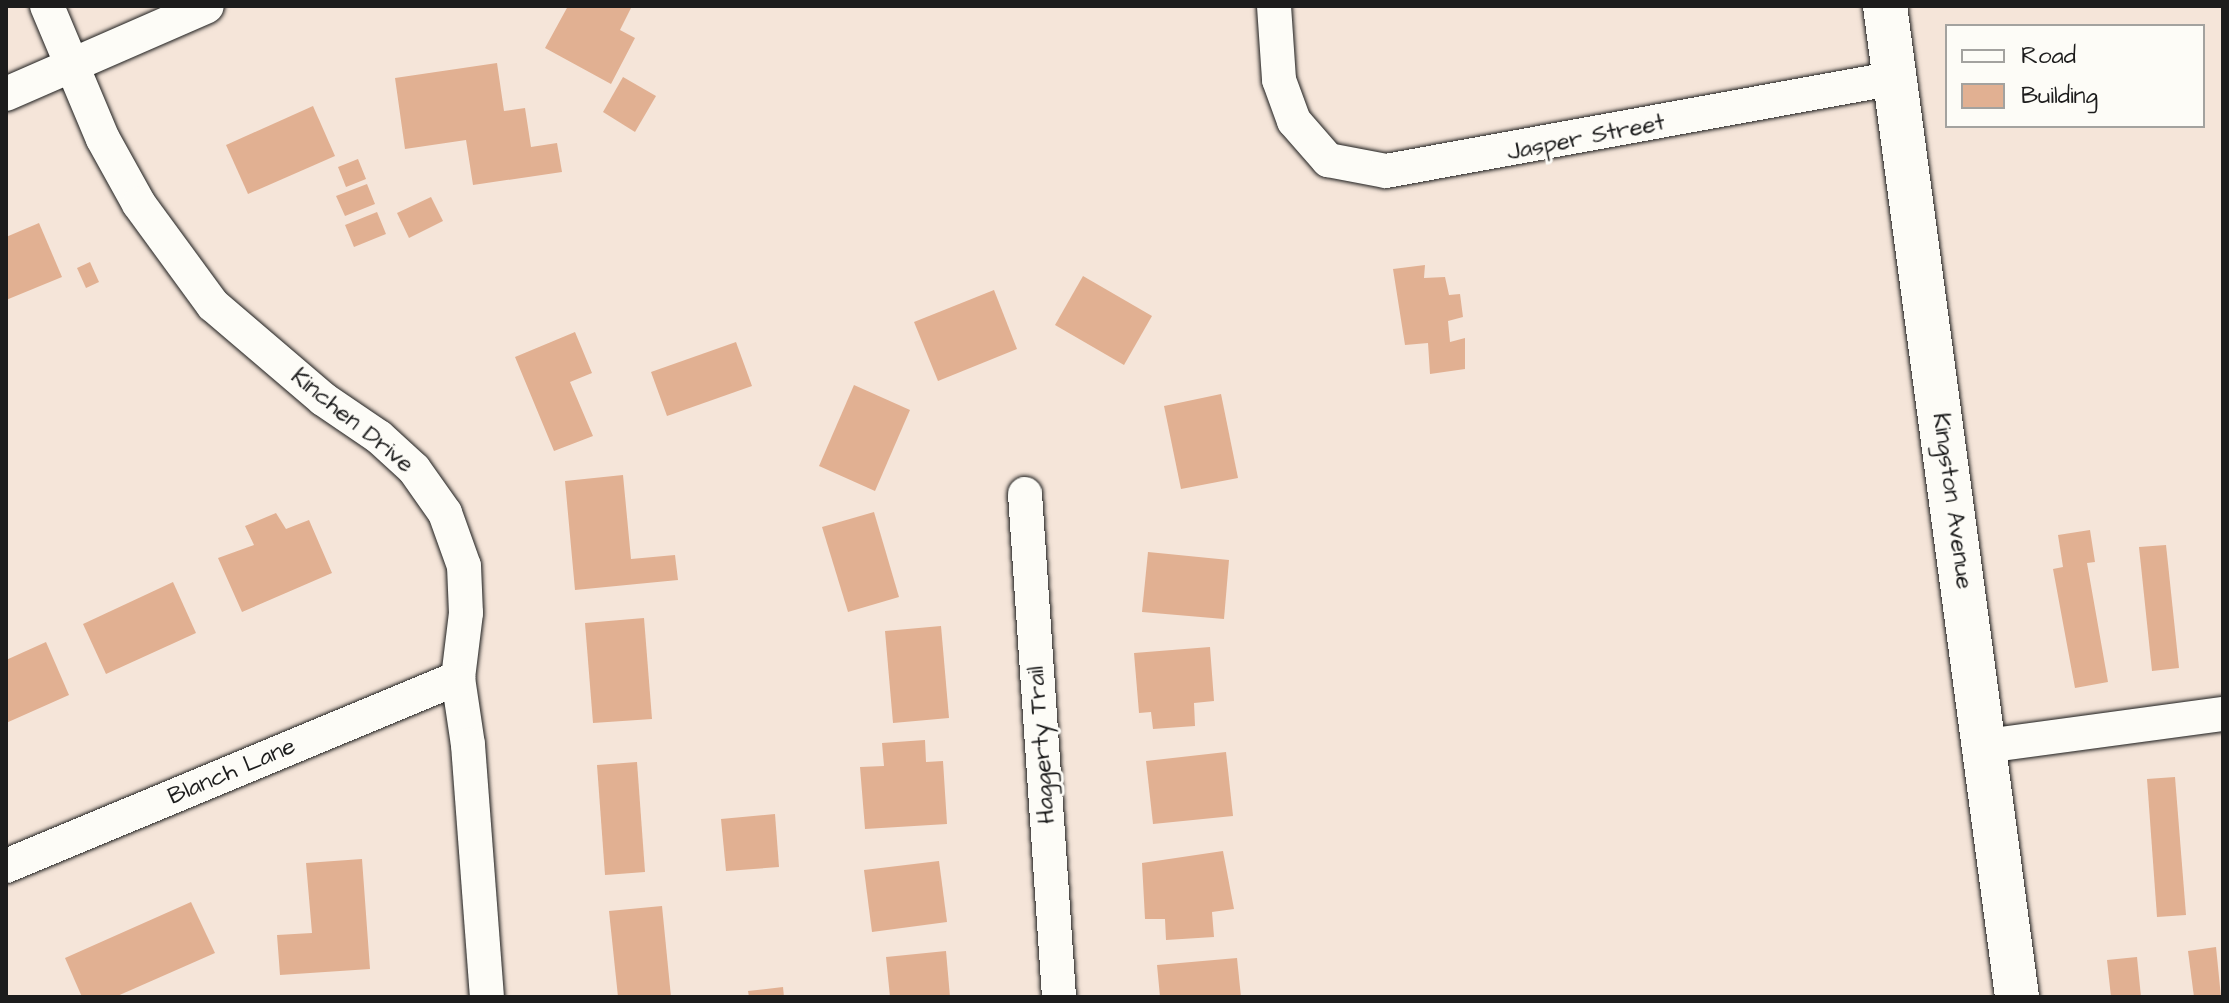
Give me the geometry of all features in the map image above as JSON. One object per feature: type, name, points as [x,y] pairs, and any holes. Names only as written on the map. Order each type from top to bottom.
[{"type":"street","name":"Kinchen Drive","points":[[47,6],[70,66],[139,204],[213,305],[323,399],[379,437],[414,469],[445,513],[464,566],[466,613],[458,678],[468,745],[487,997]]},
{"type":"street","points":[[6,94],[207,6]]},
{"type":"street","name":"Jasper Street","points":[[1274,6],[1279,80],[1294,121],[1328,160],[1386,171],[1444,165],[1895,78]]},
{"type":"street","name":"Kingston Avenue","points":[[1885,6],[1986,746],[2017,997]]},
{"type":"street","name":"Haggerty Trail","points":[[1025,494],[1059,997]]},
{"type":"street","name":"Blanch Lane","points":[[6,866],[458,678]]},
{"type":"street","points":[[1986,746],[2223,714]]},
{"type":"building","points":[[568,6],[632,6],[620,30],[635,38],[611,84],[545,48]]},
{"type":"building","points":[[497,63],[504,111],[525,108],[531,147],[557,143],[562,172],[473,185],[466,140],[405,149],[395,78]]},
{"type":"building","points":[[623,77],[656,96],[635,132],[603,112]]},
{"type":"building","points":[[313,106],[335,156],[248,194],[226,145]]},
{"type":"building","points":[[358,159],[366,179],[346,187],[338,167]]},
{"type":"building","points":[[367,184],[375,204],[345,216],[336,196]]},
{"type":"building","points":[[431,197],[443,221],[409,238],[397,213]]},
{"type":"building","points":[[377,212],[386,234],[354,247],[345,225]]},
{"type":"building","points":[[39,223],[62,277],[6,300],[6,237]]},
{"type":"building","points":[[90,262],[99,282],[86,288],[77,268]]},
{"type":"building","points":[[1425,265],[1424,278],[1445,277],[1449,295],[1460,294],[1463,317],[1448,321],[1450,342],[1465,338],[1465,369],[1430,374],[1428,343],[1405,345],[1393,269]]},
{"type":"building","points":[[1083,276],[1152,316],[1124,365],[1055,325]]},
{"type":"building","points":[[994,290],[1017,349],[938,381],[914,322]]},
{"type":"building","points":[[575,332],[592,373],[570,382],[593,436],[554,451],[515,357]]},
{"type":"building","points":[[736,342],[752,386],[667,416],[651,372]]},
{"type":"building","points":[[854,385],[910,410],[875,491],[819,466]]},
{"type":"building","points":[[1221,394],[1238,478],[1181,489],[1164,406]]},
{"type":"building","points":[[623,475],[631,559],[675,555],[678,580],[575,590],[565,481]]},
{"type":"building","points":[[874,512],[899,597],[848,612],[822,527]]},
{"type":"building","points":[[276,513],[286,529],[309,520],[332,573],[242,612],[218,558],[254,545],[245,526]]},
{"type":"building","points":[[2090,530],[2095,562],[2087,563],[2108,682],[2075,688],[2053,569],[2063,567],[2058,535]]},
{"type":"building","points":[[2166,545],[2179,668],[2152,671],[2139,547]]},
{"type":"building","points":[[1148,552],[1229,560],[1224,619],[1142,612]]},
{"type":"building","points":[[173,582],[196,633],[106,674],[83,624]]},
{"type":"building","points":[[644,618],[652,719],[593,723],[585,623]]},
{"type":"building","points":[[941,626],[949,718],[893,723],[885,631]]},
{"type":"building","points":[[46,642],[69,695],[6,723],[6,660]]},
{"type":"building","points":[[1210,647],[1214,701],[1194,703],[1195,726],[1153,729],[1151,712],[1139,713],[1134,653]]},
{"type":"building","points":[[925,740],[926,762],[943,761],[947,824],[865,829],[860,767],[884,766],[882,743]]},
{"type":"building","points":[[1226,752],[1233,816],[1153,824],[1146,761]]},
{"type":"building","points":[[637,762],[645,872],[605,875],[597,765]]},
{"type":"building","points":[[2175,777],[2186,915],[2157,917],[2147,779]]},
{"type":"building","points":[[775,814],[779,867],[726,871],[721,819]]},
{"type":"building","points":[[1223,851],[1234,909],[1212,912],[1214,937],[1166,940],[1165,919],[1145,919],[1142,863]]},
{"type":"building","points":[[362,859],[370,969],[280,975],[277,935],[312,933],[306,863]]},
{"type":"building","points":[[939,861],[947,922],[872,932],[864,870]]},
{"type":"building","points":[[191,902],[215,953],[115,997],[82,997],[65,958]]},
{"type":"building","points":[[662,906],[671,997],[618,997],[609,911]]},
{"type":"building","points":[[2216,947],[2221,997],[2194,997],[2188,951]]},
{"type":"building","points":[[946,951],[950,997],[890,997],[886,957]]},
{"type":"building","points":[[2137,957],[2141,997],[2111,997],[2107,960]]},
{"type":"building","points":[[1237,958],[1241,997],[1160,997],[1157,965]]},
{"type":"building","points":[[783,987],[784,997],[749,997],[748,991]]}]
